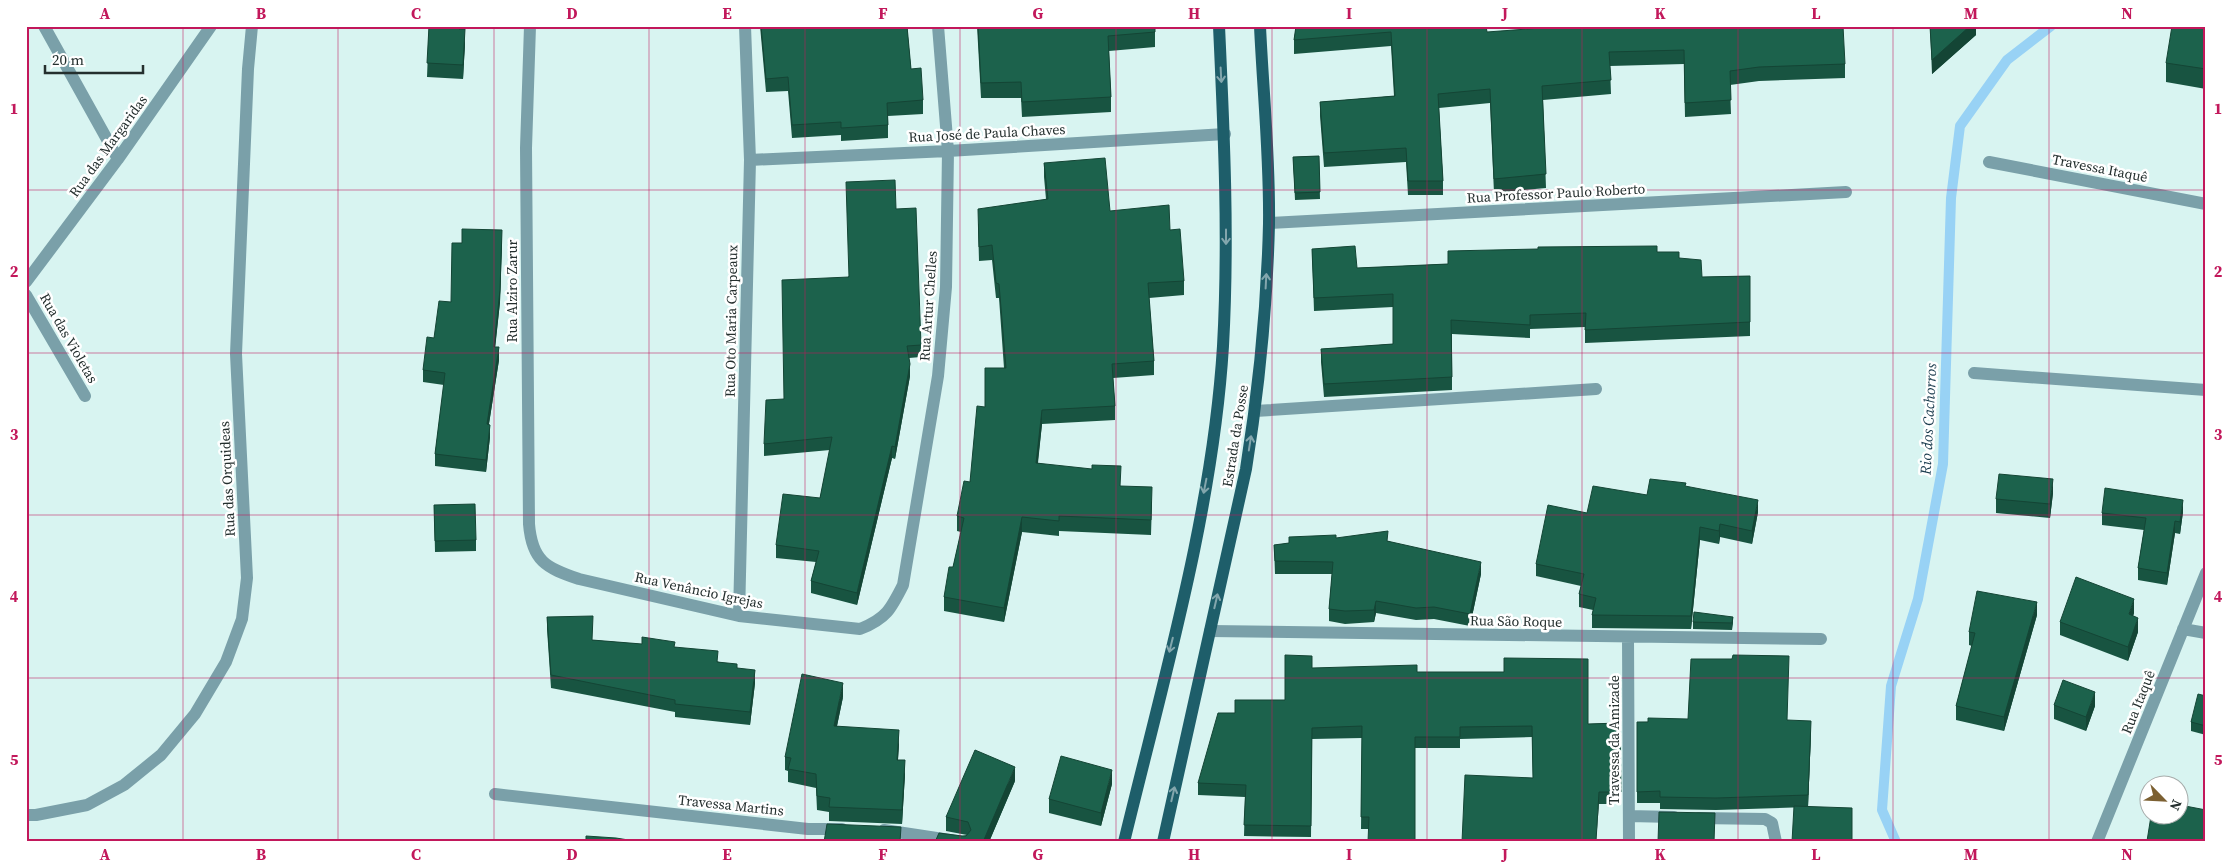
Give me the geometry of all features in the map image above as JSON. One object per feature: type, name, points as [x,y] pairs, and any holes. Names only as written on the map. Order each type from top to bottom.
[{"type":"main road","name":"Estrada da Posse","points":[[1124,842],[1185,589],[1210,457],[1223,347],[1226,241],[1219,26]]},
{"type":"main road","name":"Estrada da Posse","points":[[1162,842],[1246,469],[1255,411],[1261,361],[1269,223],[1260,26]]},
{"type":"street","points":[[44,26],[118,159]]},
{"type":"street","name":"Rua das Margaridas","points":[[26,282],[118,159],[211,26]]},
{"type":"street","name":"Rua das Orquideas","points":[[26,815],[36,815],[87,805],[124,785],[161,755],[195,714],[226,662],[242,619],[247,578],[236,354],[248,70],[252,26]]},
{"type":"street","name":"Rua Alziro Zarur","points":[[530,26],[526,148],[529,504],[530,541],[536,555]]},
{"type":"street","name":"Rua Oto Maria Carpeaux","points":[[739,616],[750,160],[745,26]]},
{"type":"street","name":"Rua Artur Chelles","points":[[903,585],[938,376],[946,287],[948,151],[938,26]]},
{"type":"street","name":"Rua José de Paula Chaves","points":[[750,160],[948,151],[1224,134]]},
{"type":"street","name":"Travessa Itaquê","points":[[1989,162],[2206,204]]},
{"type":"street","name":"Rua Professor Paulo Roberto","points":[[1269,223],[1846,192]]},
{"type":"street","name":"Rua das Violetas","points":[[26,295],[85,396]]},
{"type":"street","points":[[1974,373],[2206,390]]},
{"type":"street","points":[[1255,411],[1596,389]]},
{"type":"street","name":"Rua Venâncio Igrejas","points":[[536,555],[542,563],[558,572],[579,579],[739,616],[860,629],[875,623],[886,615],[903,585]]},
{"type":"street","name":"Rua Itaquê","points":[[2097,842],[2206,573]]},
{"type":"street","points":[[2183,630],[2206,633]]},
{"type":"street","name":"Rua São Roque","points":[[1210,631],[1628,638],[1821,639]]},
{"type":"street","name":"Travessa da Amizade","points":[[1628,638],[1629,842]]},
{"type":"street","name":"Travessa Martins","points":[[495,794],[808,829],[888,830],[963,842]]},
{"type":"street","points":[[1629,816],[1765,819],[1772,823],[1776,842]]},
{"type":"building","points":[[429,26],[459,26],[459,29],[465,29],[463,65],[427,63]]},
{"type":"building","points":[[761,26],[907,26],[911,69],[921,68],[923,100],[887,103],[888,125],[841,128],[841,122],[792,125],[788,77],[766,79]]},
{"type":"building","points":[[978,26],[1155,26],[1155,32],[1108,36],[1111,97],[1022,102],[1021,82],[981,83]]},
{"type":"building","points":[[1296,26],[1486,26],[1487,32],[1568,26],[1843,26],[1845,64],[1759,67],[1730,71],[1731,100],[1685,103],[1684,50],[1609,52],[1611,80],[1542,86],[1546,174],[1494,179],[1490,89],[1438,94],[1443,181],[1408,181],[1406,148],[1324,153],[1320,102],[1395,96],[1391,32],[1294,40]]},
{"type":"building","points":[[1930,26],[1970,26],[1932,60]]},
{"type":"building","points":[[2172,26],[2206,26],[2206,69],[2166,63]]},
{"type":"building","points":[[1319,156],[1320,192],[1295,193],[1293,157]]},
{"type":"building","points":[[1105,158],[1110,211],[1169,205],[1170,230],[1180,229],[1184,281],[1148,283],[1154,361],[1112,364],[1115,406],[1042,410],[1036,463],[1092,469],[1092,465],[1121,466],[1120,486],[1152,487],[1151,520],[1059,516],[1059,521],[1022,517],[1004,608],[944,597],[949,567],[953,567],[964,518],[957,516],[964,481],[970,482],[977,406],[985,407],[985,368],[1006,368],[999,284],[996,283],[992,245],[979,247],[978,209],[1048,199],[1044,163]]},
{"type":"building","points":[[895,180],[896,209],[916,208],[921,345],[907,346],[910,364],[895,447],[892,446],[857,593],[811,581],[819,551],[776,545],[783,494],[820,498],[832,437],[764,444],[766,400],[784,399],[782,280],[849,277],[846,182]]},
{"type":"building","points":[[462,229],[502,230],[500,290],[494,347],[499,347],[487,424],[490,425],[486,460],[435,454],[445,373],[423,370],[427,337],[434,338],[439,301],[451,302],[452,243],[462,243]]},
{"type":"building","points":[[1355,246],[1357,268],[1448,264],[1448,251],[1538,249],[1538,247],[1657,246],[1657,252],[1679,252],[1679,258],[1701,260],[1702,277],[1750,276],[1750,322],[1585,330],[1586,313],[1530,315],[1530,325],[1451,320],[1452,377],[1324,384],[1321,349],[1393,344],[1393,294],[1314,298],[1312,249]]},
{"type":"building","points":[[1999,474],[2053,479],[2050,504],[1996,499]]},
{"type":"building","points":[[1650,479],[1686,483],[1685,486],[1758,500],[1752,531],[1720,524],[1719,531],[1700,527],[1691,616],[1592,615],[1596,598],[1579,594],[1584,574],[1536,564],[1548,505],[1587,513],[1593,486],[1647,495]]},
{"type":"building","points":[[2105,488],[2183,500],[2180,522],[2175,521],[2167,573],[2138,568],[2146,518],[2102,513]]},
{"type":"building","points":[[475,504],[476,540],[435,541],[434,505]]},
{"type":"building","points":[[1388,531],[1387,541],[1481,562],[1470,614],[1434,607],[1416,608],[1376,601],[1374,610],[1345,611],[1329,609],[1333,562],[1275,561],[1274,545],[1289,543],[1289,537],[1336,535],[1336,538]]},
{"type":"building","points":[[2076,577],[2134,599],[2129,614],[2138,618],[2128,647],[2060,622]]},
{"type":"building","points":[[1977,591],[2037,602],[2004,717],[1956,706],[1975,633],[1969,632]]},
{"type":"building","points":[[1694,612],[1733,617],[1732,623],[1693,622]]},
{"type":"building","points":[[593,616],[592,640],[642,644],[642,637],[675,642],[674,647],[718,651],[717,662],[737,664],[737,668],[755,670],[750,712],[675,704],[675,700],[551,675],[547,617]]},
{"type":"building","points":[[1285,655],[1312,656],[1312,668],[1417,665],[1417,672],[1504,672],[1504,658],[1588,659],[1588,724],[1620,723],[1621,792],[1599,792],[1596,841],[1603,842],[1462,842],[1465,775],[1533,778],[1532,726],[1460,727],[1460,737],[1415,737],[1415,842],[1368,842],[1369,817],[1361,817],[1362,726],[1312,728],[1311,826],[1244,825],[1246,785],[1198,783],[1218,713],[1235,713],[1235,700],[1285,700]]},
{"type":"building","points":[[1733,655],[1789,656],[1787,720],[1811,721],[1808,795],[1716,798],[1660,797],[1660,791],[1637,792],[1637,722],[1648,722],[1648,718],[1688,719],[1691,659],[1732,659]]},
{"type":"building","points":[[802,674],[843,683],[834,726],[899,730],[897,760],[905,760],[902,810],[829,807],[830,798],[817,796],[816,774],[788,769],[791,758],[785,757]]},
{"type":"building","points":[[2063,680],[2095,692],[2086,717],[2054,705]]},
{"type":"building","points":[[2198,694],[2206,696],[2206,726],[2191,722]]},
{"type":"building","points":[[975,750],[1015,767],[983,842],[935,842],[939,833],[966,836],[971,830],[968,822],[946,817]]},
{"type":"building","points":[[1061,756],[1112,770],[1101,813],[1049,799]]},
{"type":"building","points":[[1794,806],[1852,808],[1852,842],[1792,842]]},
{"type":"building","points":[[2190,807],[2206,810],[2206,842],[2147,841],[2149,826],[2190,826]]},
{"type":"building","points":[[1659,812],[1715,813],[1714,842],[1658,842]]},
{"type":"building","points":[[827,824],[901,827],[900,842],[824,842]]},
{"type":"building","points":[[586,836],[616,838],[641,842],[586,842]]},
{"type":"waterway","name":"Rio dos Cachorros","points":[[1896,842],[1882,810],[1891,686],[1918,599],[1943,464],[1951,198],[1960,126],[2007,60],[2051,26]]}]
